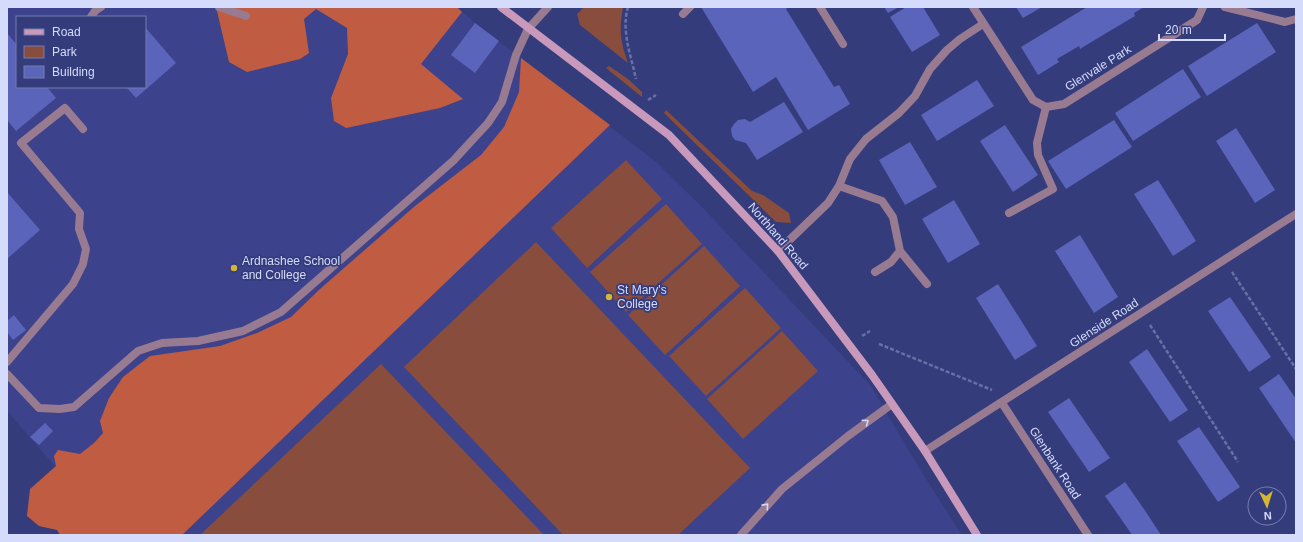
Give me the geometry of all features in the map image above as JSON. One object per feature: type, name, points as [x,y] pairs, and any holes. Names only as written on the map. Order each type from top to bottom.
[{"type":"main road","name":"Northland Road","points":[[502,7],[528,29],[570,59],[669,135],[778,251],[872,374],[925,451],[977,535]]},
{"type":"street","points":[[92,16],[95,11],[101,7]]},
{"type":"street","points":[[219,7],[246,16]]},
{"type":"street","points":[[7,374],[39,408],[60,409],[74,407],[138,351],[162,343],[198,341],[243,331],[281,312],[453,161],[488,123],[502,102],[516,55],[528,29],[548,7]]},
{"type":"street","points":[[683,14],[690,7]]},
{"type":"street","points":[[820,7],[843,44]]},
{"type":"street","points":[[973,7],[1033,100],[1046,107],[1037,143],[1038,155],[1053,189],[1009,213]]},
{"type":"street","name":"Glenvale Park","points":[[1046,107],[1064,104],[1197,20],[1203,7]]},
{"type":"street","points":[[1225,7],[1285,22],[1296,19]]},
{"type":"street","points":[[778,251],[828,203],[839,186],[850,159],[866,139],[899,113],[910,102],[930,69],[947,50],[960,39],[983,24]]},
{"type":"street","points":[[7,362],[73,284],[83,264],[86,249],[79,229],[80,213],[22,144],[65,108],[83,129]]},
{"type":"street","points":[[839,186],[882,201],[894,217],[900,251],[927,284]]},
{"type":"street","name":"Glenside Road","points":[[925,451],[1002,404],[1296,214]]},
{"type":"street","points":[[876,272],[891,262],[900,251]]},
{"type":"street","points":[[741,535],[782,489],[848,436],[892,404]]},
{"type":"street","name":"Glenbank Road","points":[[1002,404],[1088,535]]},
{"type":"path","points":[[628,7],[626,16],[626,34],[636,79]]},
{"type":"path","points":[[1224,260],[1296,369]]},
{"type":"path","points":[[1142,313],[1238,462]]},
{"type":"path","points":[[879,344],[993,390],[1002,404]]},
{"type":"shaded area","points":[[7,7],[457,7],[475,23],[655,161],[703,208],[871,386],[921,471],[962,535],[115,535],[7,411]]},
{"type":"shaded area","points":[[216,7],[457,7],[462,12],[421,64],[463,99],[440,108],[346,128],[334,121],[331,98],[348,54],[347,28],[316,9],[304,19],[309,53],[300,59],[247,72],[229,62]]},
{"type":"shaded area","points":[[521,58],[610,125],[182,535],[60,535],[57,530],[39,526],[27,516],[30,489],[56,466],[54,456],[58,450],[80,454],[94,443],[103,433],[100,421],[109,398],[123,377],[150,356],[220,346],[257,333],[291,317],[320,289],[415,206],[481,155],[504,127],[519,92]]},
{"type":"green space","points":[[584,7],[623,7],[621,35],[623,48],[628,63],[580,25],[577,14]]},
{"type":"green space","points":[[609,66],[628,79],[642,92],[642,97],[606,68]]},
{"type":"green space","points":[[666,110],[752,191],[763,195],[789,213],[791,223],[776,222],[664,113]]},
{"type":"green space","points":[[626,160],[662,199],[587,268],[551,228]]},
{"type":"green space","points":[[666,204],[702,244],[626,312],[590,272]]},
{"type":"green space","points":[[536,242],[750,468],[678,535],[563,535],[404,367]]},
{"type":"green space","points":[[704,246],[740,286],[665,355],[628,315]]},
{"type":"green space","points":[[745,288],[781,328],[706,396],[669,356]]},
{"type":"green space","points":[[782,331],[818,371],[743,439],[707,399]]},
{"type":"green space","points":[[381,364],[544,535],[200,535]]},
{"type":"building","points":[[701,7],[789,7],[786,9],[834,87],[839,85],[850,104],[808,130],[776,77],[753,92]]},
{"type":"building","points":[[884,7],[899,7],[888,13]]},
{"type":"building","points":[[906,7],[923,7],[940,35],[912,52],[890,17]]},
{"type":"building","points":[[1016,7],[1042,7],[1023,18]]},
{"type":"building","points":[[1087,7],[1144,7],[1134,13],[1135,16],[1080,49],[1079,46],[1057,59],[1059,62],[1038,75],[1021,47]]},
{"type":"building","points":[[475,23],[499,41],[475,73],[451,55]]},
{"type":"building","points":[[1257,23],[1276,52],[1207,96],[1188,66]]},
{"type":"building","points":[[146,28],[176,63],[136,98],[127,88],[146,88]]},
{"type":"building","points":[[7,33],[16,44],[16,88],[48,88],[56,98],[16,131],[7,120]]},
{"type":"building","points":[[1183,69],[1201,97],[1133,141],[1115,113]]},
{"type":"building","points":[[977,80],[994,106],[937,141],[921,115]]},
{"type":"building","points":[[784,102],[803,132],[757,160],[746,143],[735,140],[732,136],[731,129],[738,120],[745,119],[750,122]]},
{"type":"building","points":[[1114,120],[1132,147],[1066,189],[1048,161]]},
{"type":"building","points":[[1005,125],[1038,175],[1013,192],[980,141]]},
{"type":"building","points":[[1236,128],[1275,190],[1255,203],[1216,141]]},
{"type":"building","points":[[910,142],[937,187],[905,205],[879,160]]},
{"type":"building","points":[[1158,180],[1196,241],[1173,256],[1134,194]]},
{"type":"building","points":[[7,192],[40,230],[7,259]]},
{"type":"building","points":[[954,200],[980,244],[948,263],[922,219]]},
{"type":"building","points":[[1080,235],[1118,297],[1094,313],[1055,251]]},
{"type":"building","points":[[998,284],[1037,346],[1015,360],[976,298]]},
{"type":"building","points":[[1230,297],[1271,357],[1249,372],[1208,311]]},
{"type":"building","points":[[14,315],[26,330],[13,340],[7,332],[7,321]]},
{"type":"building","points":[[1147,349],[1188,410],[1170,422],[1129,362]]},
{"type":"building","points":[[1279,374],[1296,399],[1296,443],[1259,388]]},
{"type":"building","points":[[1069,398],[1110,458],[1089,472],[1048,412]]},
{"type":"building","points":[[45,423],[53,431],[39,445],[30,437]]},
{"type":"building","points":[[1199,427],[1240,487],[1218,502],[1177,441]]},
{"type":"building","points":[[1125,482],[1161,535],[1132,535],[1105,496]]},
{"type":"place","name":"Ardnashee School and College","points":[[234,268]]},
{"type":"place","name":"St Mary's College","points":[[609,297]]}]
